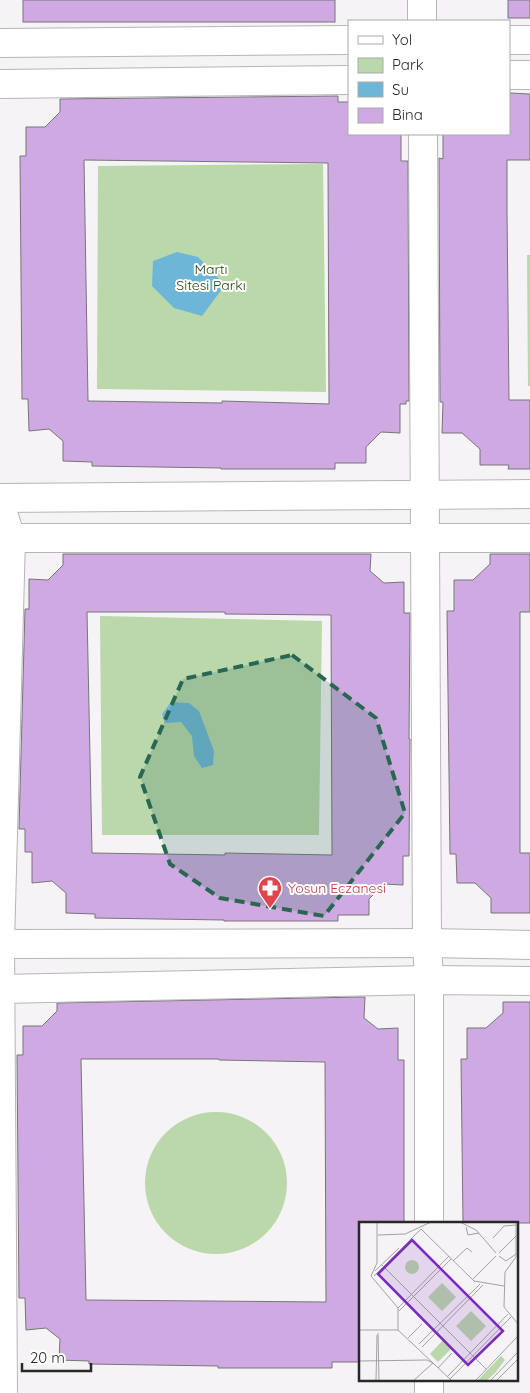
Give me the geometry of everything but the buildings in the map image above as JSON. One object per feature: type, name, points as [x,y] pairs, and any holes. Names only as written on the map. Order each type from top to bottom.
[{"type":"street","points":[[422,0],[422,20]]},
{"type":"street","points":[[0,43],[348,40]]},
{"type":"street","points":[[510,40],[530,40]]},
{"type":"street","points":[[510,75],[530,75]]},
{"type":"street","points":[[0,84],[348,80]]},
{"type":"street","points":[[423,135],[429,1222]]},
{"type":"street","points":[[0,498],[530,494]]},
{"type":"street","points":[[0,504],[5,538],[0,944],[3,1393]]},
{"type":"street","points":[[5,538],[530,538]]},
{"type":"street","points":[[0,944],[427,943],[530,945]]},
{"type":"street","points":[[0,990],[429,980],[530,981]]},
{"type":"street","points":[[429,1380],[429,1393]]},
{"type":"highlighted area","points":[[292,655],[376,718],[405,813],[324,916],[220,898],[170,864],[140,777],[183,679]]},
{"type":"green space","name":"Martı Sitesi Parkı","points":[[323,164],[326,392],[97,389],[98,166]]},
{"type":"green space","points":[[527,255],[530,255],[530,386],[528,386]]},
{"type":"green space","points":[[100,616],[322,621],[319,835],[102,835]]},
{"type":"green space","points":[[216,1112],[230,1113],[243,1117],[266,1133],[282,1156],[286,1169],[286,1197],[282,1210],[266,1233],[243,1249],[230,1253],[216,1254],[202,1253],[189,1249],[166,1233],[150,1210],[146,1197],[145,1183],[146,1169],[150,1156],[166,1133],[189,1117],[202,1113]]},
{"type":"water","points":[[177,252],[198,257],[225,285],[202,316],[174,308],[152,286],[153,261]]},
{"type":"water","points":[[171,702],[189,703],[199,711],[214,751],[213,765],[202,768],[194,756],[192,736],[181,722],[165,723],[162,714]]},
{"type":"place","name":"Yosun Eczanesi","points":[[270,909]]}]
